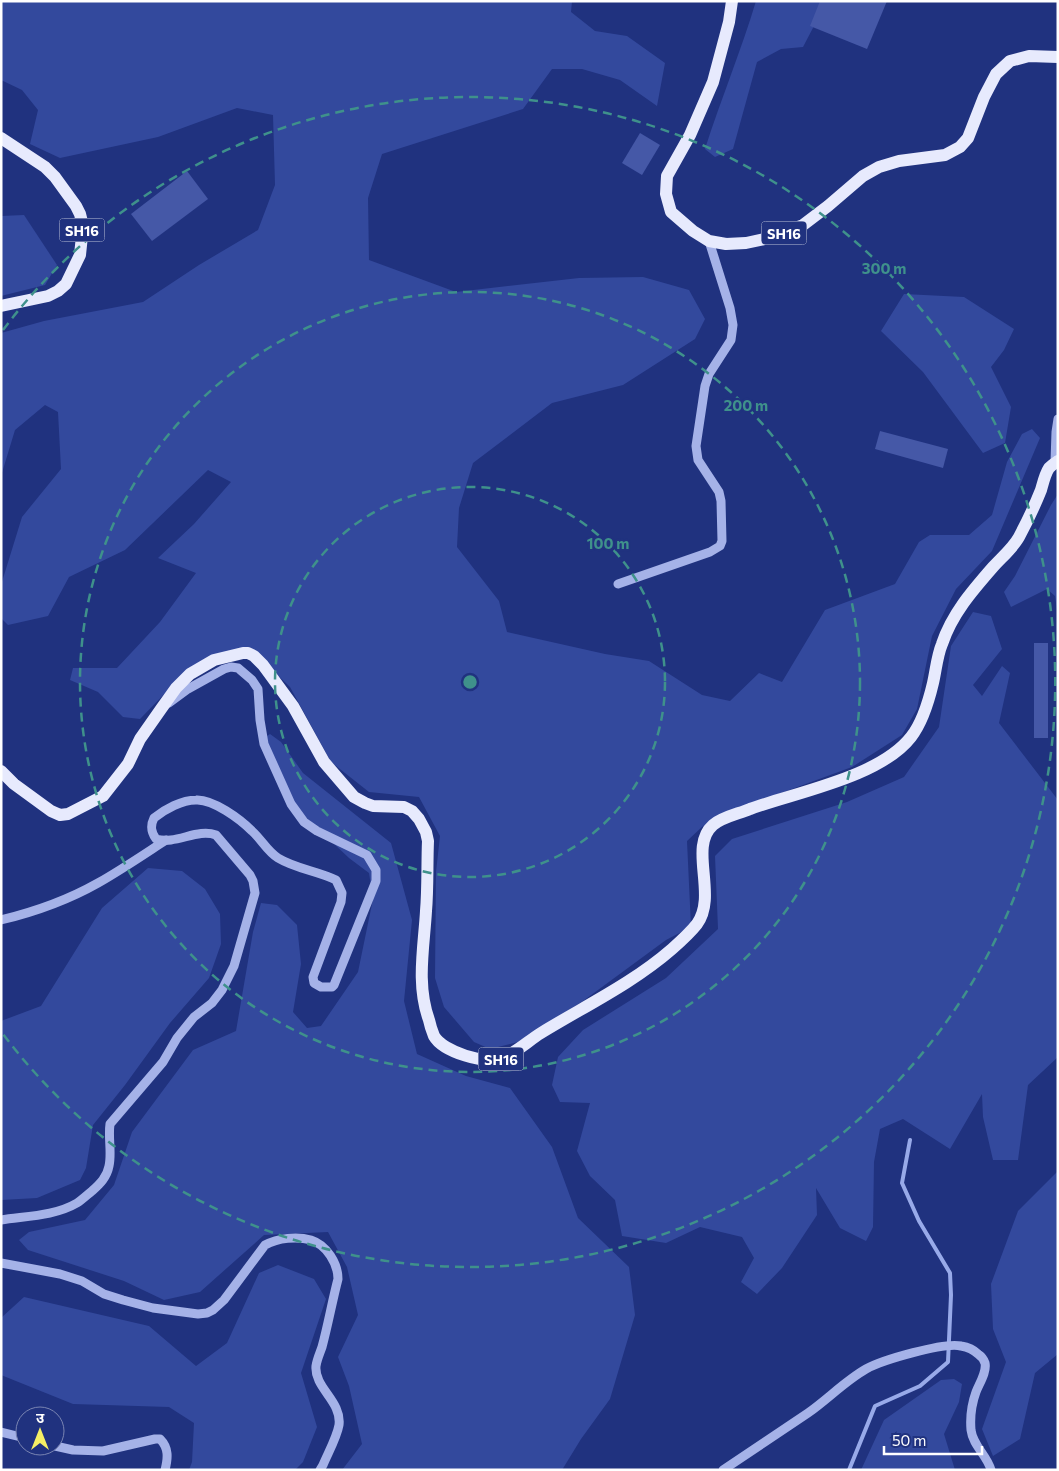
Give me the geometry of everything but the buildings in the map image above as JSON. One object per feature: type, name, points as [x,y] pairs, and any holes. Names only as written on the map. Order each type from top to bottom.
[{"type":"main road","name":"SH16","points":[[732,1],[729,22],[713,82],[690,134],[667,176],[666,194],[671,212],[693,231],[709,241],[726,244],[746,243],[769,238],[803,226],[863,176],[879,167],[898,161],[945,155],[960,148],[968,138],[984,97],[996,74],[1010,62],[1029,56],[1058,57]]},
{"type":"main road","name":"SH16","points":[[1,138],[50,172],[76,206],[83,226],[80,255],[66,284],[48,296],[1,306]]},
{"type":"main road","name":"SH16","points":[[1,772],[51,811],[68,814],[103,796],[128,764],[140,739],[161,709],[176,688],[190,674],[214,660],[244,653],[254,656],[263,665],[293,706],[324,762],[354,797],[364,804],[373,806],[404,807],[412,811],[419,819],[426,832],[428,841],[426,906],[420,970],[426,1012],[435,1038],[441,1044],[462,1055],[494,1060],[502,1059],[634,977],[664,956],[688,935],[699,922],[704,908],[703,840],[708,829],[716,822],[867,770],[896,752],[911,738],[919,724],[927,702],[940,646],[952,618],[971,593],[1018,540],[1048,470],[1056,461]]},
{"type":"street","points":[[618,584],[710,552],[720,546],[722,540],[720,492],[698,460],[696,446],[705,386],[709,374],[731,340],[733,325],[730,308],[709,241]]},
{"type":"street","points":[[1056,461],[1058,419]]},
{"type":"street","points":[[1,1220],[68,1208],[79,1203],[105,1179],[110,1164],[110,1124],[163,1062],[177,1038],[194,1017],[212,1003],[222,990],[234,966],[255,892],[250,875],[216,836],[211,834],[166,840],[156,839],[152,833],[154,818],[184,801],[198,799],[211,803],[235,815],[253,832],[269,852],[280,859],[336,880],[342,893],[341,902],[313,981],[321,986],[332,987],[334,985],[376,881],[376,870],[367,855],[317,831],[304,822],[291,804],[264,744],[258,688],[238,668],[224,669],[188,689],[161,709]]},
{"type":"street","points":[[1,920],[25,914],[96,884],[166,840]]},
{"type":"street","points":[[1,1263],[60,1274],[82,1281],[104,1294],[153,1308],[198,1314],[213,1310],[224,1300],[265,1245],[271,1241],[291,1238],[312,1240],[326,1250],[336,1264],[338,1271],[338,1280],[322,1348],[316,1364],[316,1374],[337,1408],[339,1427],[320,1470]]},
{"type":"street","points":[[723,1470],[810,1411],[867,1368],[892,1358],[935,1348],[960,1346],[975,1351],[985,1363],[975,1394],[971,1430],[974,1442],[988,1461],[991,1470]]},
{"type":"street","points":[[1,1432],[15,1436]]},
{"type":"street","points":[[65,1448],[103,1451],[160,1439],[165,1443],[167,1451],[165,1470]]},
{"type":"shaded area","points":[[1,1],[572,1],[571,12],[595,31],[627,36],[665,63],[657,106],[620,80],[582,69],[552,69],[523,109],[382,154],[368,198],[369,260],[456,292],[579,278],[643,277],[689,290],[705,319],[695,339],[623,385],[552,403],[473,463],[459,508],[457,547],[499,601],[507,632],[605,654],[649,661],[702,695],[730,701],[759,673],[782,682],[825,610],[895,584],[919,542],[930,535],[969,535],[992,515],[1007,462],[1022,434],[1032,429],[1040,438],[992,551],[956,589],[932,636],[917,709],[902,735],[852,767],[754,803],[703,826],[687,841],[691,927],[666,940],[583,1001],[518,1042],[490,1049],[474,1042],[444,1007],[435,978],[436,872],[440,836],[419,797],[369,792],[331,762],[290,687],[248,647],[174,684],[140,719],[123,717],[98,692],[70,680],[73,668],[117,668],[160,622],[196,573],[158,558],[194,524],[231,482],[208,470],[125,550],[69,577],[48,616],[8,625],[1,618],[1,585],[22,517],[61,469],[58,412],[45,405],[15,430],[1,476],[1,333],[44,321],[143,302],[199,265],[258,230],[275,185],[273,115],[237,108],[158,137],[60,158],[30,144],[38,110],[22,90],[1,80]]},
{"type":"shaded area","points":[[756,1],[827,1],[803,47],[781,49],[757,62],[733,149],[715,157],[705,149]]},
{"type":"shaded area","points":[[24,215],[57,265],[45,285],[1,296],[1,216]]},
{"type":"shaded area","points":[[904,294],[964,297],[1014,329],[1004,350],[991,367],[1011,407],[1005,443],[983,453],[923,372],[881,331]]},
{"type":"shaded area","points":[[1058,494],[1058,616],[1055,596],[1047,589],[1011,607],[1004,592],[1015,576]]},
{"type":"shaded area","points":[[973,612],[991,616],[1002,649],[973,685],[982,696],[1002,666],[1010,673],[999,723],[1058,800],[1058,1057],[1028,1085],[1018,1160],[993,1160],[983,1117],[982,1094],[950,1149],[903,1119],[880,1129],[874,1162],[873,1227],[866,1241],[840,1228],[816,1188],[817,1215],[782,1268],[757,1294],[741,1282],[754,1258],[742,1237],[700,1227],[666,1243],[622,1236],[615,1200],[590,1176],[577,1151],[590,1103],[560,1102],[552,1085],[558,1057],[583,1030],[666,978],[718,929],[715,856],[732,839],[847,802],[904,777],[939,727],[951,646]]},
{"type":"shaded area","points":[[270,734],[281,742],[303,773],[391,843],[412,920],[404,1001],[417,1054],[466,1076],[510,1088],[552,1147],[578,1218],[629,1267],[635,1315],[610,1399],[581,1439],[562,1470],[342,1470],[362,1444],[349,1386],[338,1357],[358,1315],[347,1267],[328,1232],[264,1235],[200,1292],[164,1300],[124,1281],[28,1250],[19,1240],[29,1232],[85,1220],[114,1185],[132,1132],[193,1050],[236,1031],[253,932],[261,903],[277,905],[297,925],[301,964],[293,1012],[307,1028],[321,1026],[358,972],[373,899],[369,873],[349,858],[298,810],[264,738]]},
{"type":"shaded area","points":[[148,868],[182,871],[205,889],[220,914],[221,944],[209,978],[170,1023],[93,1125],[86,1168],[80,1180],[37,1198],[1,1200],[1,1021],[41,1006],[102,908]]},
{"type":"shaded area","points":[[1058,1171],[1058,1354],[1035,1373],[1020,1439],[993,1456],[982,1429],[1006,1362],[993,1329],[991,1284],[1018,1211]]},
{"type":"shaded area","points":[[278,1265],[314,1279],[326,1299],[301,1373],[317,1427],[303,1462],[295,1470],[189,1470],[192,1462],[194,1423],[169,1407],[73,1404],[1,1375],[1,1318],[24,1297],[149,1326],[196,1366],[227,1343],[259,1273]]},
{"type":"shaded area","points":[[954,1379],[962,1384],[959,1402],[944,1434],[955,1470],[861,1470],[884,1420],[941,1380]]},
{"type":"waterway","points":[[849,1470],[875,1406],[920,1386],[948,1362],[950,1273],[919,1221],[902,1183],[910,1140]]}]
